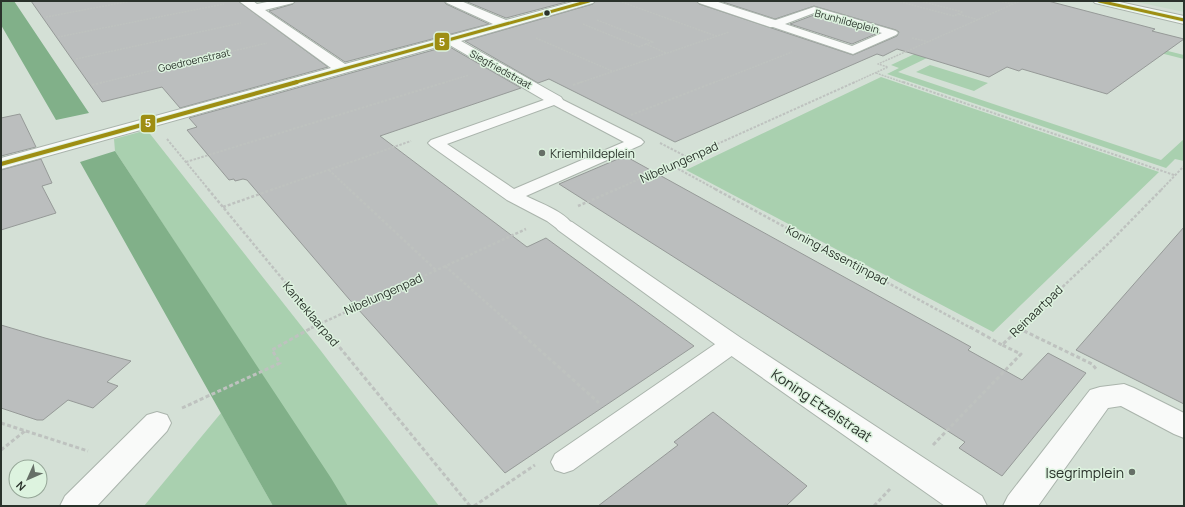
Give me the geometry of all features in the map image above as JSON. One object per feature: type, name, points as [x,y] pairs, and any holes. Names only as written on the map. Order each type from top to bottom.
[{"type":"street","points":[[250,4],[289,1]]},
{"type":"street","points":[[451,1],[505,24]]},
{"type":"street","points":[[1,164],[589,1]]},
{"type":"street","points":[[703,1],[774,24]]},
{"type":"street","points":[[1099,1],[1184,20]]},
{"type":"street","points":[[250,4],[342,69]]},
{"type":"street","name":"Siegfriedstraat","points":[[448,39],[555,100]]},
{"type":"street","name":"Koning Etzelstraat","points":[[559,222],[732,344],[912,466]]},
{"type":"street","points":[[1020,506],[1100,398],[1124,394],[1184,426]]},
{"type":"street","points":[[76,506],[121,462],[157,423]]},
{"type":"street","points":[[912,466],[971,506]]},
{"type":"lane","name":"Brunhildeplein","points":[[814,10],[892,33],[853,50],[774,24],[814,10]]},
{"type":"lane","points":[[559,222],[513,196],[436,143],[555,100],[636,142]]},
{"type":"lane","points":[[513,196],[636,142]]},
{"type":"lane","points":[[564,462],[732,344]]},
{"type":"path","points":[[46,17],[131,1]]},
{"type":"path","points":[[619,1],[717,36]]},
{"type":"path","points":[[897,1],[954,16],[963,12],[920,1]]},
{"type":"path","points":[[998,1],[1013,4]]},
{"type":"path","name":"Nibelungenpad","points":[[189,404],[280,363],[272,350],[319,324],[445,266],[559,222],[671,165],[888,67],[878,64],[1020,1]]},
{"type":"path","points":[[58,37],[224,4]]},
{"type":"path","points":[[559,10],[582,19]]},
{"type":"path","points":[[958,14],[979,20]]},
{"type":"path","points":[[76,59],[269,17]]},
{"type":"path","points":[[588,17],[653,42],[639,47],[575,20],[582,19],[588,17]]},
{"type":"path","points":[[505,24],[613,72]]},
{"type":"path","name":"Goedroenstraat","points":[[92,84],[296,36]]},
{"type":"path","points":[[604,126],[822,40]]},
{"type":"path","points":[[646,44],[667,53]]},
{"type":"path","points":[[186,162],[496,67]]},
{"type":"path","points":[[875,73],[1174,175]]},
{"type":"path","name":"Kanteklaarpad","points":[[152,121],[470,506]]},
{"type":"path","points":[[636,142],[653,139],[689,158]]},
{"type":"path","name":"Koning Assentijnpad","points":[[671,165],[1002,345]]},
{"type":"path","name":"Reinaartpad","points":[[874,506],[1021,354],[1002,345],[1109,242],[1184,166]]},
{"type":"path","points":[[328,170],[436,270]]},
{"type":"path","points":[[445,266],[620,422]]},
{"type":"path","points":[[1018,328],[1092,364],[1124,394]]},
{"type":"path","points":[[1,423],[121,462]]},
{"type":"path","points":[[1,450],[25,430]]},
{"type":"path","points":[[474,506],[552,454],[564,462]]},
{"type":"shaded area","points":[[14,1],[89,113],[56,120],[1,25],[1,2]]},
{"type":"shaded area","points":[[1132,1],[1184,1],[1184,12]]},
{"type":"shaded area","points":[[1007,11],[1184,55],[1184,59],[1014,16],[898,72],[1161,160],[1184,139],[1184,161],[1175,159],[1166,168],[887,74],[899,68],[891,65]]},
{"type":"shaded area","points":[[930,65],[988,83],[974,91],[916,72]]},
{"type":"shaded area","points":[[881,77],[1159,172],[993,332],[686,170]]},
{"type":"shaded area","points":[[147,130],[321,351],[439,506],[348,506],[115,151],[114,139]]},
{"type":"shaded area","points":[[115,151],[348,506],[273,506],[80,162]]},
{"type":"shaded area","points":[[221,413],[273,506],[144,506]]},
{"type":"building","points":[[31,1],[238,1],[328,67],[180,108],[162,87],[102,102]]},
{"type":"building","points":[[296,1],[444,1],[446,4],[489,24],[345,62],[269,11],[293,4]]},
{"type":"building","points":[[465,1],[570,1],[506,18]]},
{"type":"building","points":[[596,1],[696,1],[699,4],[853,55],[897,36],[899,32],[814,6],[775,19],[720,1],[1048,1],[1155,29],[1152,31],[1184,39],[1107,94],[1022,69],[1019,71],[1007,67],[989,77],[897,49],[883,56],[877,54],[675,142],[549,79],[538,83],[465,41],[593,4]]},
{"type":"building","points":[[814,15],[878,33],[852,44],[790,24]]},
{"type":"building","points":[[448,46],[521,88],[380,136],[527,247],[546,238],[694,346],[505,473],[349,299],[247,180],[229,180],[187,130],[197,127],[189,118]]},
{"type":"building","points":[[20,114],[36,147],[1,156],[1,118]]},
{"type":"building","points":[[625,156],[971,347],[968,350],[1022,380],[1048,353],[1086,373],[1002,476],[959,448],[965,442],[559,184]]},
{"type":"building","points":[[41,159],[52,183],[42,186],[56,213],[1,230],[1,170]]},
{"type":"building","points":[[1184,227],[1184,404],[1076,350]]},
{"type":"building","points":[[1,325],[131,361],[107,382],[118,386],[93,408],[68,400],[43,420],[37,420],[1,408]]},
{"type":"building","points":[[713,412],[807,486],[786,506],[598,506],[678,445],[674,442]]},
{"type":"transit line","name":"5","points":[[1,164],[589,1]]},
{"type":"transit line","name":"5","points":[[1099,1],[1184,20]]},
{"type":"place","name":"Kriemhildeplein","points":[[542,153]]},
{"type":"place","name":"Isegrimplein","points":[[1132,472]]}]
